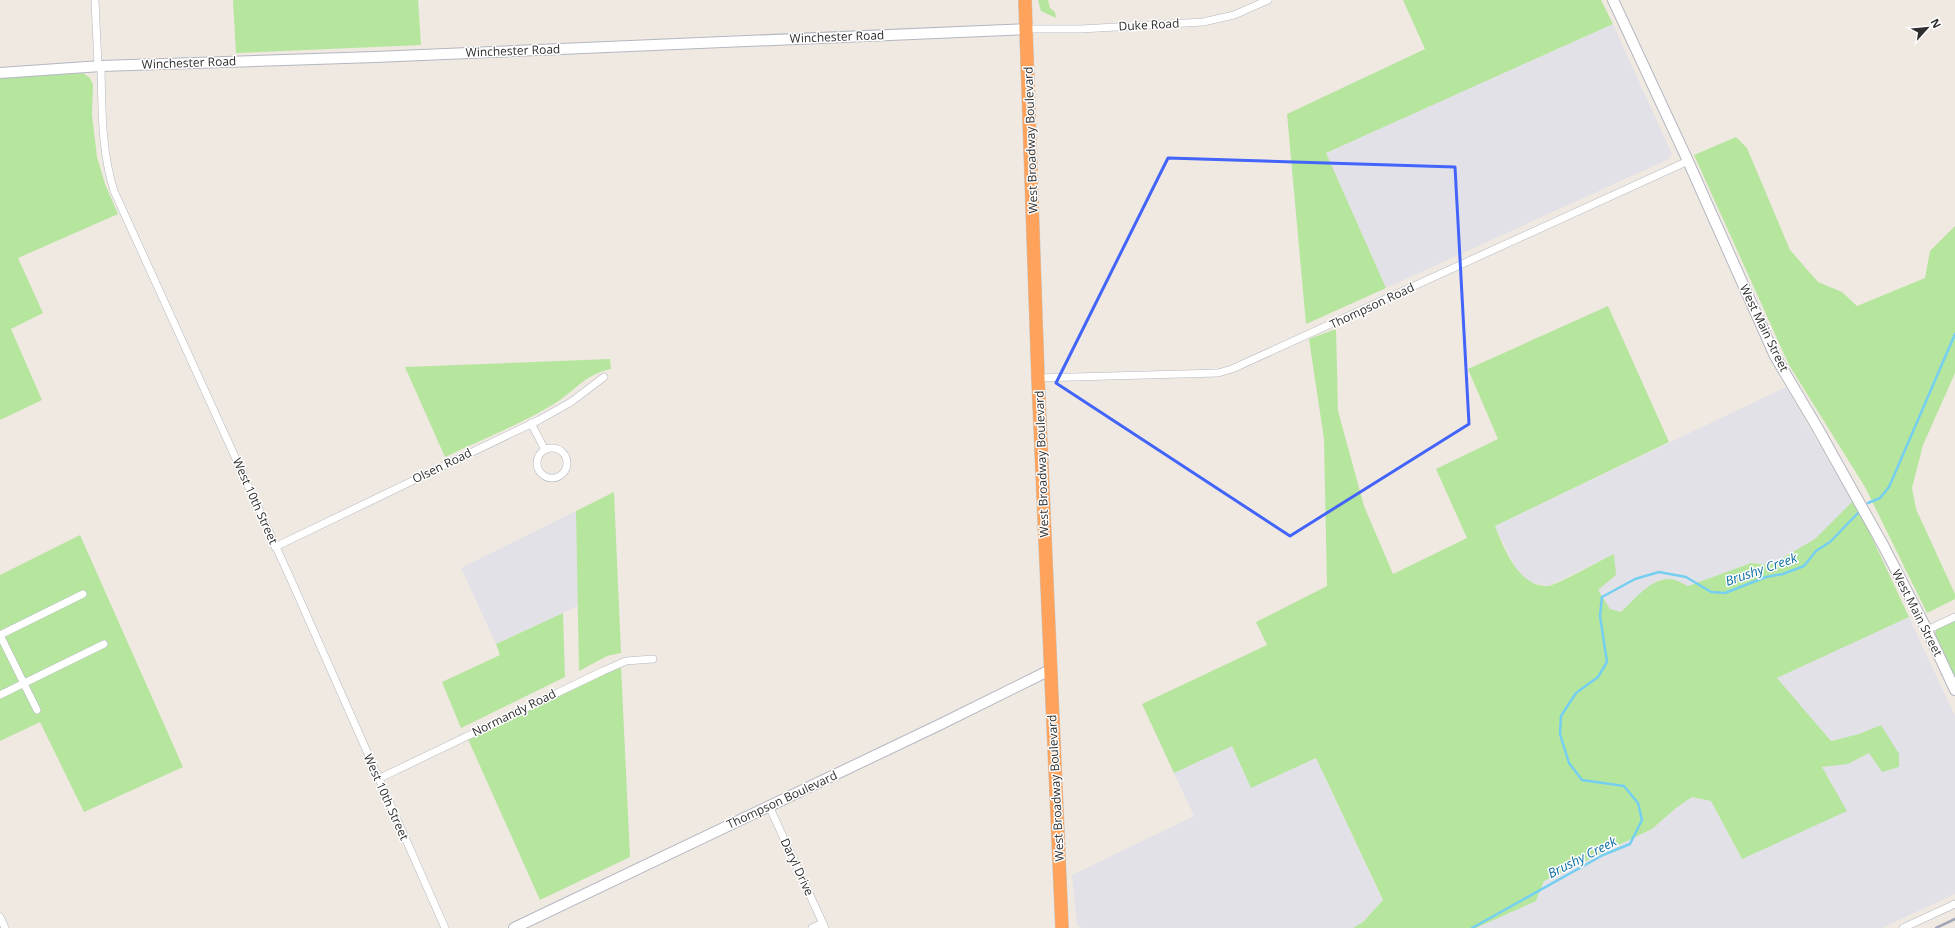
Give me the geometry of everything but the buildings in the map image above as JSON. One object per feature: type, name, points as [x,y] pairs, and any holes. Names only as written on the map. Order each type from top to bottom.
[{"type":"highway","name":"West Broadway Boulevard","points":[[1025,0],[1038,378],[1062,928]]},
{"type":"main road","name":"West Main Street","points":[[1613,0],[1688,161],[1774,356],[1821,434],[1883,545],[1927,630],[1955,690]]},
{"type":"main road","name":"Winchester Road","points":[[0,73],[100,66],[383,57],[1026,29]]},
{"type":"main road","name":"Thompson Boulevard","points":[[514,928],[939,725],[1050,670]]},
{"type":"street","name":"West 10th Street","points":[[96,0],[103,139],[108,173],[114,191],[445,928]]},
{"type":"street","name":"Duke Road","points":[[1026,29],[1089,28],[1203,22],[1234,15],[1268,0]]},
{"type":"street","name":"Thompson Road","points":[[1038,378],[1218,373],[1232,369],[1688,161]]},
{"type":"street","name":"Olsen Road","points":[[275,547],[532,423],[571,402],[604,376]]},
{"type":"street","points":[[532,423],[546,450]]},
{"type":"street","points":[[555,448],[564,453],[567,462],[565,471],[562,475],[552,478],[543,475],[540,471],[538,461],[542,452],[546,450],[555,448]]},
{"type":"street","points":[[37,710],[0,635],[84,594]]},
{"type":"street","points":[[1927,630],[1955,617]]},
{"type":"street","points":[[0,695],[104,644]]},
{"type":"street","name":"Normandy Road","points":[[378,779],[603,671],[626,662],[653,659]]},
{"type":"street","name":"Daryl Drive","points":[[769,806],[824,925]]},
{"type":"street","points":[[1903,928],[1955,904]]},
{"type":"street","points":[[0,918],[5,928]]},
{"type":"street","points":[[812,928],[824,925]]},
{"type":"highlighted area","points":[[1168,158],[1455,167],[1469,424],[1290,536],[1056,383]]},
{"type":"shaded area","points":[[1613,24],[1672,154],[1669,159],[1386,288],[1326,153]]},
{"type":"shaded area","points":[[1786,387],[1852,502],[1815,539],[1770,565],[1751,563],[1688,586],[1672,579],[1659,580],[1621,612],[1610,610],[1598,590],[1614,554],[1548,586],[1529,582],[1517,571],[1495,526]]},
{"type":"shaded area","points":[[576,511],[578,606],[496,644],[461,568]]},
{"type":"shaded area","points":[[1909,617],[1955,716],[1955,894],[1882,928],[1476,928],[1536,901],[1544,881],[1652,829],[1676,808],[1692,797],[1711,801],[1742,859],[1833,785],[1821,767],[1848,764],[1869,753],[1881,725],[1859,734],[1831,741],[1776,678]]},
{"type":"shaded area","points":[[1232,746],[1251,788],[1316,758],[1383,901],[1363,922],[1353,928],[1083,928],[1077,925],[1072,875],[1194,816],[1174,773]]},
{"type":"green space","points":[[233,0],[418,0],[421,45],[236,53]]},
{"type":"green space","points":[[1038,0],[1048,0],[1050,8],[1055,12],[1056,18],[1041,11]]},
{"type":"green space","points":[[1403,0],[1601,0],[1613,24],[1326,153],[1386,288],[1306,324],[1287,114],[1425,49]]},
{"type":"green space","points":[[83,73],[90,78],[93,85],[92,115],[97,157],[105,184],[118,214],[18,258],[43,313],[11,329],[42,400],[0,420],[0,78]]},
{"type":"green space","points":[[1736,137],[1747,148],[1790,250],[1818,282],[1842,292],[1857,306],[1925,278],[1930,251],[1955,226],[1955,373],[1923,445],[1912,488],[1916,509],[1955,594],[1955,599],[1927,613],[1865,487],[1789,365],[1694,155]]},
{"type":"green space","points":[[1608,306],[1669,442],[1495,526],[1514,565],[1529,581],[1538,585],[1548,586],[1614,554],[1616,575],[1598,590],[1610,609],[1621,612],[1643,591],[1656,582],[1670,579],[1688,586],[1751,563],[1770,565],[1815,539],[1852,502],[1868,529],[1909,617],[1777,678],[1831,741],[1859,734],[1881,725],[1899,754],[1899,767],[1882,772],[1869,753],[1848,764],[1822,767],[1847,811],[1742,859],[1711,801],[1692,797],[1676,808],[1652,829],[1544,881],[1536,901],[1476,928],[1353,928],[1363,922],[1383,900],[1316,758],[1251,788],[1232,746],[1174,773],[1142,704],[1267,645],[1256,622],[1327,586],[1324,439],[1309,339],[1336,329],[1338,411],[1364,506],[1393,574],[1467,538],[1436,469],[1498,439],[1468,369]]},
{"type":"green space","points":[[610,359],[611,369],[602,371],[587,379],[541,412],[514,426],[445,457],[405,367]]},
{"type":"green space","points":[[614,492],[621,653],[607,656],[579,671],[576,511]]},
{"type":"green space","points":[[80,535],[183,767],[84,812],[40,722],[0,741],[0,575]]},
{"type":"green space","points":[[563,613],[565,677],[461,728],[442,682],[500,655],[496,644]]},
{"type":"green space","points":[[1955,616],[1955,677],[1935,634],[1937,625]]},
{"type":"green space","points":[[621,666],[630,857],[540,900],[467,737]]},
{"type":"waterway","name":"Brushy Creek","points":[[1868,503],[1880,498],[1889,487],[1955,334]]},
{"type":"waterway","name":"Brushy Creek","points":[[1472,928],[1603,855],[1630,844],[1642,820],[1638,803],[1624,786],[1582,780],[1569,763],[1560,734],[1561,716],[1576,693],[1598,677],[1607,662],[1600,616],[1602,597],[1635,579],[1659,572],[1686,577],[1711,592],[1725,593],[1766,577],[1783,574],[1804,566],[1816,551],[1830,542],[1858,513]]},
{"type":"railway","points":[[1936,928],[1955,919]]}]
